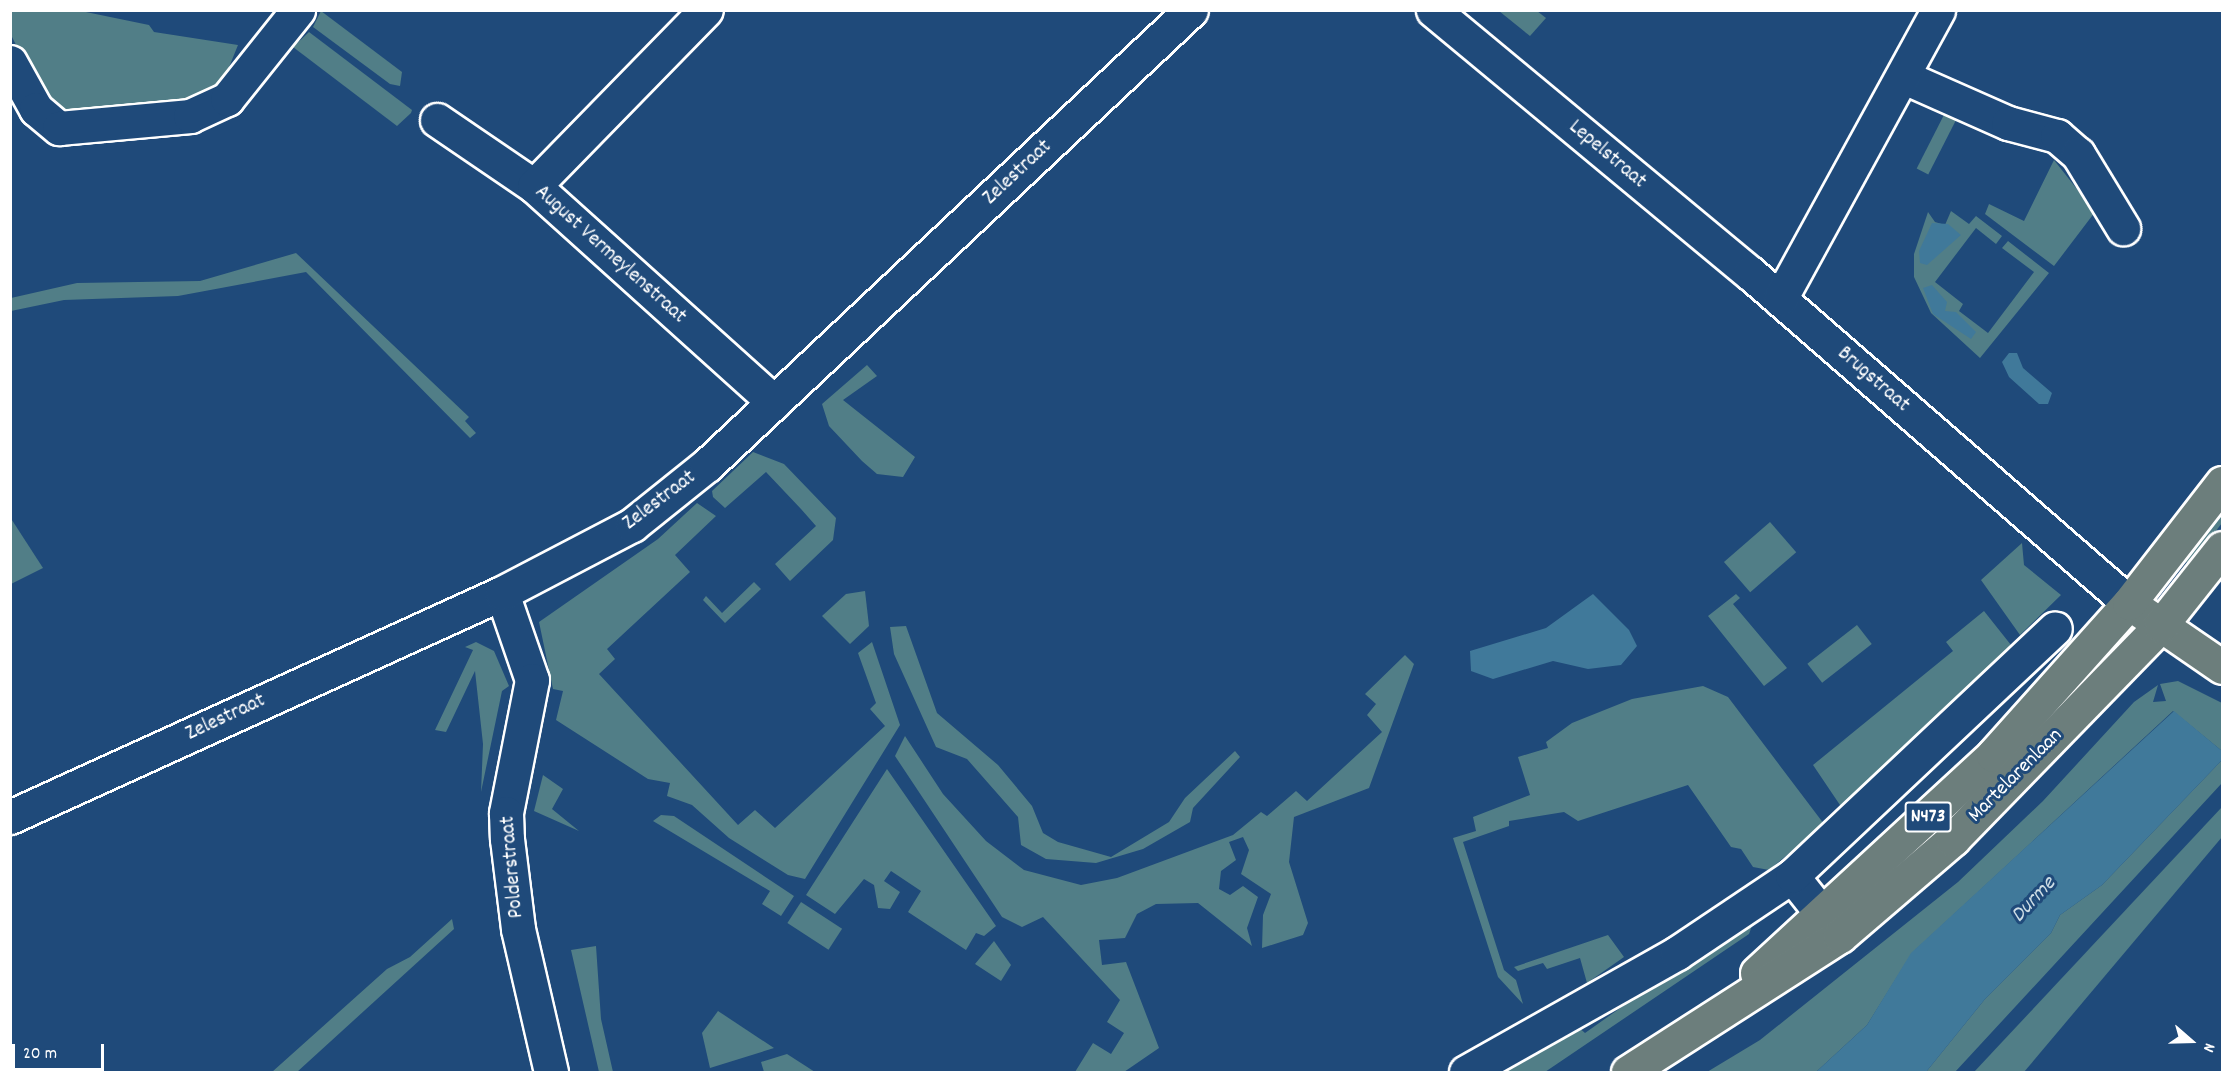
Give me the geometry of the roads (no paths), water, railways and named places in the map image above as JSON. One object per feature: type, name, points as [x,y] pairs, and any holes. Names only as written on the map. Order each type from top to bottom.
[{"type":"main road","name":"Martelarenlaan","points":[[1712,1015],[1993,755],[2129,603],[2223,483]]},
{"type":"main road","name":"Martelarenlaan","points":[[1628,1072],[1712,1015],[1840,936],[1953,839],[2161,625],[2223,548]]},
{"type":"main road","name":"Brugstraat","points":[[2129,603],[2223,667]]},
{"type":"street","points":[[534,186],[706,10]]},
{"type":"street","name":"Zelestraat","points":[[10,817],[502,593],[632,525],[774,402],[1191,10]]},
{"type":"street","name":"Lepelstraat","points":[[1433,10],[1780,299]]},
{"type":"street","points":[[1780,299],[1904,77],[1938,10]]},
{"type":"street","points":[[10,62],[45,121],[74,130],[204,113],[228,99],[289,16]]},
{"type":"street","points":[[1904,77],[2008,123],[2057,136],[2078,154],[2123,228]]},
{"type":"street","name":"August Vermeylenstraat","points":[[437,120],[534,186],[774,402]]},
{"type":"street","name":"Brugstraat","points":[[1780,299],[2129,603]]},
{"type":"street","name":"Polderstraat","points":[[502,593],[532,680],[506,813],[507,839],[518,929],[550,1072]]},
{"type":"street","points":[[1466,1072],[1734,917],[1792,876],[2055,628]]},
{"type":"street","points":[[1792,876],[1822,914]]},
{"type":"water","points":[[1932,223],[1948,224],[1961,235],[1927,265],[1920,263],[1919,251]]},
{"type":"water","points":[[1932,285],[1947,302],[1945,311],[1956,312],[1976,332],[1971,339],[1933,314],[1923,288]]},
{"type":"water","points":[[2009,353],[2017,353],[2023,368],[2052,393],[2048,404],[2039,404],[2009,377],[2002,362]]},
{"type":"water","points":[[1593,594],[1629,630],[1637,646],[1621,665],[1588,669],[1553,661],[1493,679],[1471,671],[1470,651],[1546,628]]},
{"type":"water","name":"Durme","points":[[2174,711],[2222,751],[2222,760],[2102,885],[2060,915],[2051,933],[1985,999],[1926,1072],[1816,1072],[1867,1025],[1911,953]]}]
